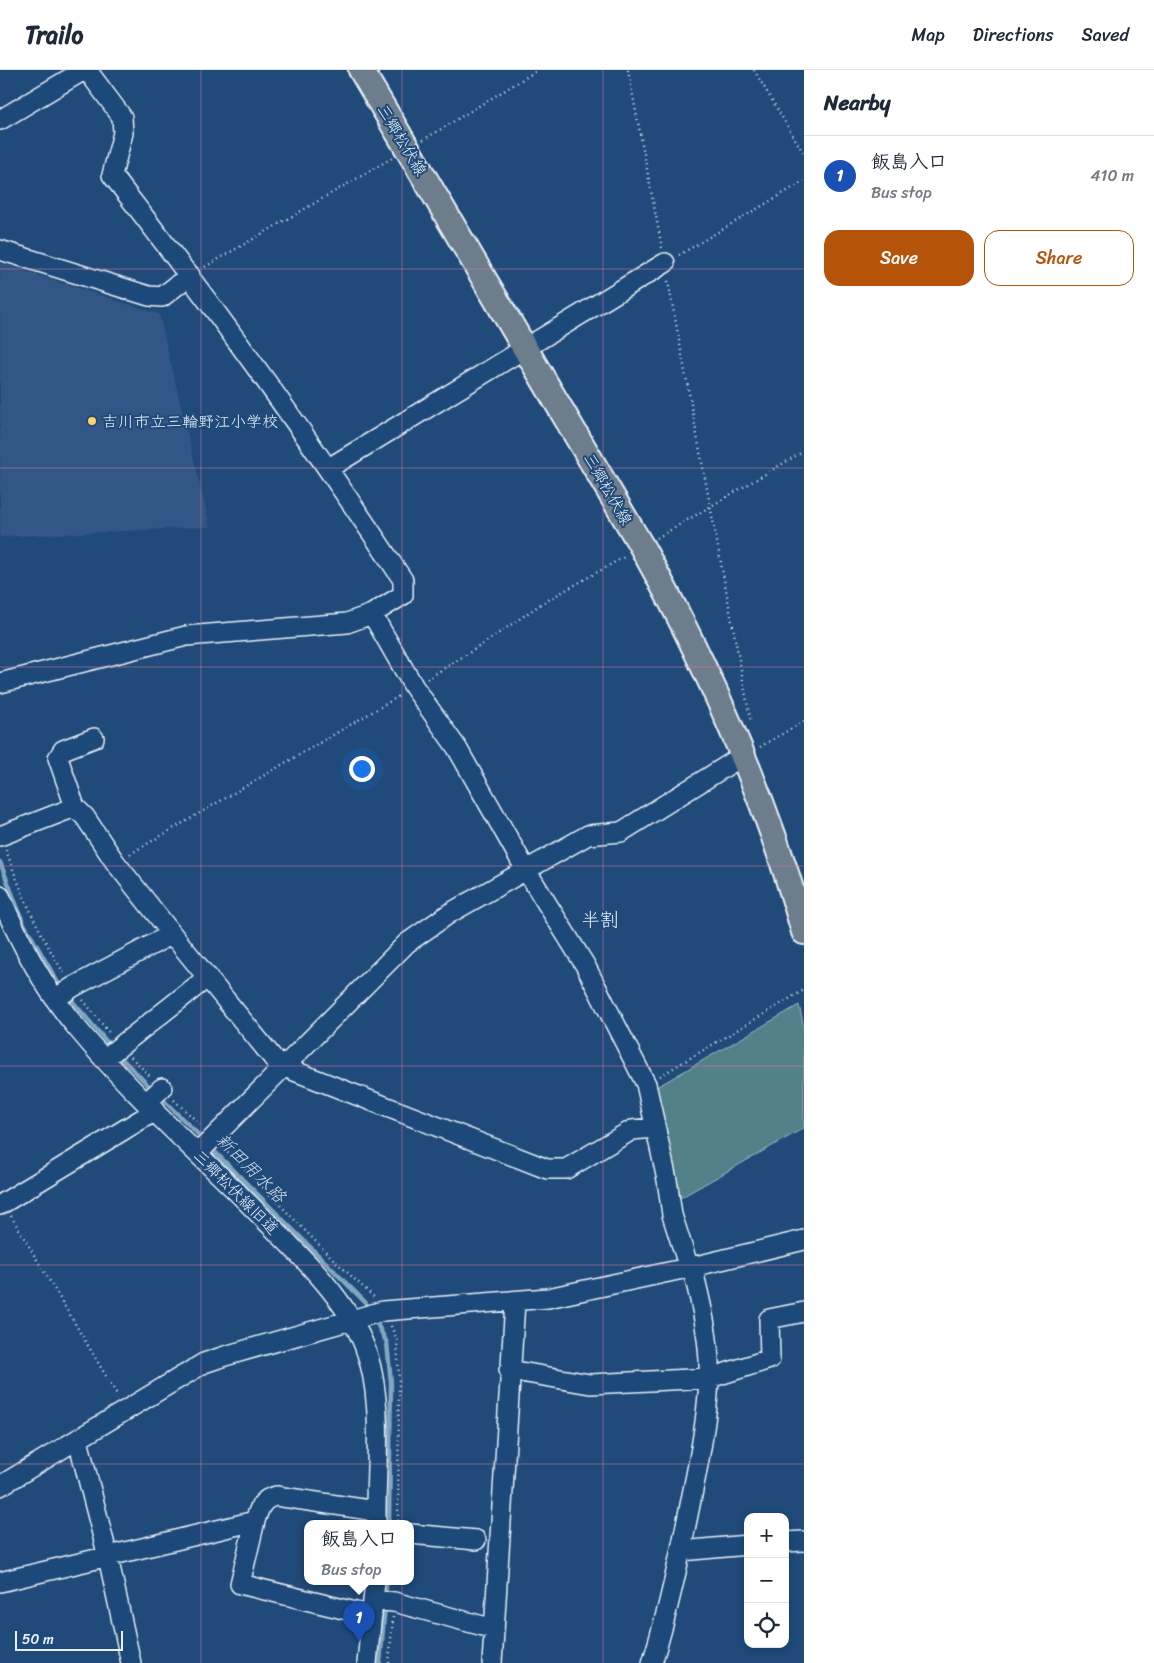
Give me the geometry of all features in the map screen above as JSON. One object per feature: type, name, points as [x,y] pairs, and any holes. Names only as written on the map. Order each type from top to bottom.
[{"type":"main road","name":"三郷松伏線","points":[[361,70],[642,547],[684,623],[744,755],[780,852],[804,932]]},
{"type":"street","points":[[0,120],[85,70],[122,117],[123,133],[112,175],[190,275],[329,468],[403,580],[403,595],[372,614],[347,623],[186,636],[0,684]]},
{"type":"street","points":[[0,250],[149,296],[162,296],[190,275]]},
{"type":"street","points":[[329,468],[525,347],[665,264]]},
{"type":"street","points":[[372,614],[414,687],[457,748],[526,870],[585,965],[646,1084],[654,1128],[667,1180],[672,1215],[690,1268],[704,1322],[710,1378],[701,1448],[681,1551],[668,1612],[652,1663]]},
{"type":"street","points":[[94,738],[63,750],[58,758],[75,807],[85,817],[115,862],[172,934],[283,1068],[548,1169],[566,1169],[632,1130],[654,1128]]},
{"type":"street","points":[[205,1146],[407,943],[450,913],[588,835],[621,832],[744,755]]},
{"type":"street","points":[[0,836],[75,807]]},
{"type":"street","name":"三郷松伏線旧道","points":[[0,896],[6,926],[63,993],[76,1027],[112,1053],[154,1100],[205,1146],[292,1247],[357,1317],[375,1389],[376,1517]]},
{"type":"street","points":[[63,993],[172,934]]},
{"type":"street","points":[[112,1053],[208,977]]},
{"type":"street","points":[[2,1204],[154,1100]]},
{"type":"street","points":[[0,1486],[204,1363],[383,1311],[548,1298],[690,1268],[804,1240]]},
{"type":"street","points":[[492,1663],[503,1515],[509,1370],[515,1302]]},
{"type":"street","points":[[509,1370],[590,1384],[710,1378],[770,1359],[769,1319],[804,1312]]},
{"type":"street","points":[[78,1440],[108,1557],[131,1663]]},
{"type":"street","points":[[376,1517],[276,1496],[269,1497],[260,1505],[240,1584],[380,1605],[494,1629]]},
{"type":"street","points":[[0,1582],[255,1522]]},
{"type":"street","points":[[414,1534],[476,1540]]},
{"type":"street","points":[[789,1542],[804,1541]]},
{"type":"street","points":[[681,1551],[744,1546]]},
{"type":"street","points":[[367,1663],[380,1605],[376,1585]]},
{"type":"path","points":[[190,275],[408,149],[538,70]]},
{"type":"path","points":[[628,70],[712,506],[752,730]]},
{"type":"path","points":[[754,70],[804,154]]},
{"type":"path","points":[[665,264],[804,181]]},
{"type":"path","points":[[115,862],[157,840],[414,687],[480,646],[542,604],[804,451]]},
{"type":"path","points":[[744,755],[756,751],[804,721]]},
{"type":"path","points":[[646,1084],[804,990]]},
{"type":"path","points":[[2,1204],[126,1409]]},
{"type":"path","points":[[380,1605],[389,1663]]},
{"type":"shaded area","name":"吉川市立三輪野江小学校","points":[[0,263],[159,314],[210,527],[0,537]]},
{"type":"green space","points":[[799,1005],[804,1028],[804,1128],[680,1198],[655,1088]]},
{"type":"waterway","name":"新田用水路","points":[[0,862],[23,922],[61,988]]},
{"type":"waterway","name":"新田用水路","points":[[68,996],[111,1047]]},
{"type":"waterway","name":"新田用水路","points":[[118,1055],[153,1090]]},
{"type":"waterway","name":"新田用水路","points":[[160,1097],[205,1141]]},
{"type":"waterway","name":"新田用水路","points":[[210,1147],[365,1302],[370,1311]]},
{"type":"waterway","name":"新田用水路","points":[[374,1318],[387,1343],[391,1383],[389,1520]]},
{"type":"waterway","name":"新田用水路","points":[[385,1597],[386,1585]]},
{"type":"waterway","name":"新田用水路","points":[[380,1663],[385,1605]]},
{"type":"place","name":"吉川市立三輪野江小学校","points":[[92,421]]},
{"type":"place","name":"飯島入口","points":[[359,1642]]},
{"type":"district","name":"半割","points":[[600,919]]}]
